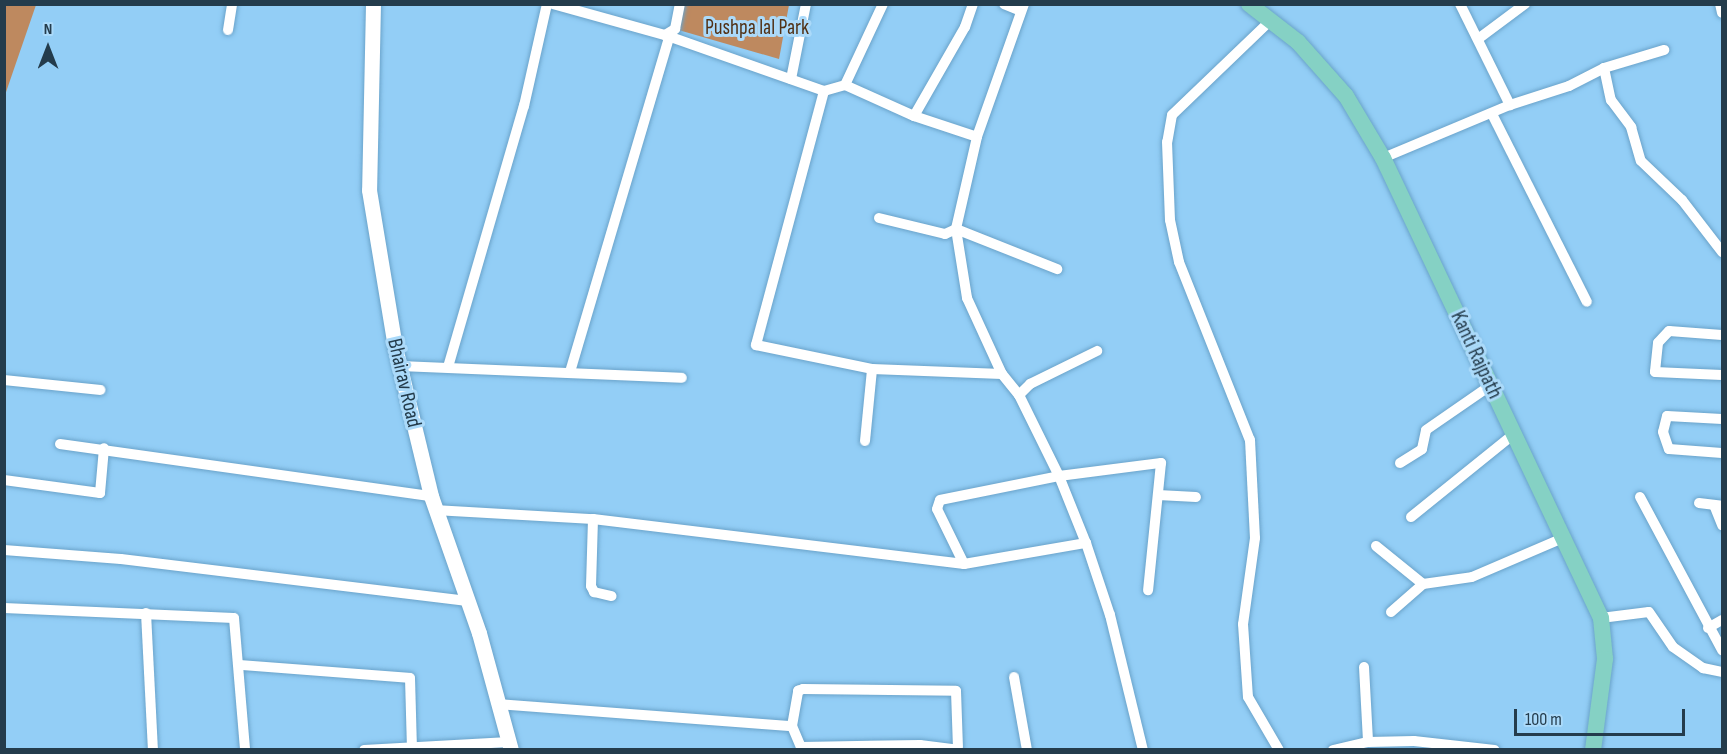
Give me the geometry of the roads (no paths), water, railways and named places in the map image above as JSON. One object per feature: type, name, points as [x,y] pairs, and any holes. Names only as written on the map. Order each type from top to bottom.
[{"type":"main road","name":"Bhairav Road","points":[[373,4],[369,190],[399,366],[433,503],[469,601],[510,746]]},
{"type":"main road","name":"Kanti Rajpath","points":[[1249,4],[1298,42],[1346,96],[1383,158],[1601,618],[1605,660],[1593,750]]},
{"type":"street","points":[[228,30],[232,4]]},
{"type":"street","points":[[448,367],[524,106],[547,4]]},
{"type":"street","points":[[553,4],[667,37],[824,91],[845,85],[914,116],[977,137]]},
{"type":"street","points":[[570,372],[667,37],[675,29],[680,4]]},
{"type":"street","points":[[791,79],[806,4]]},
{"type":"street","points":[[845,85],[883,4]]},
{"type":"street","points":[[914,116],[964,27],[973,4]]},
{"type":"street","points":[[1004,4],[1023,8],[977,137],[956,229],[967,298],[1002,374],[1019,395],[1059,476],[1086,543],[1110,615],[1143,750]]},
{"type":"street","points":[[1460,4],[1510,105]]},
{"type":"street","points":[[1478,39],[1525,4]]},
{"type":"street","points":[[1720,4],[1722,13]]},
{"type":"street","points":[[1271,20],[1172,115],[1167,142],[1170,219],[1179,262],[1250,440],[1255,538],[1243,624],[1248,697],[1280,750]]},
{"type":"street","points":[[1383,158],[1492,116],[1510,105],[1569,86],[1604,68],[1664,50]]},
{"type":"street","points":[[1604,68],[1611,100],[1631,127],[1641,161],[1682,200],[1722,252]]},
{"type":"street","points":[[824,91],[756,345],[872,369],[1002,374]]},
{"type":"street","points":[[1492,116],[1587,302]]},
{"type":"street","points":[[879,218],[945,234],[956,229],[1057,269]]},
{"type":"street","points":[[1722,335],[1669,331],[1658,343],[1655,372],[1722,375]]},
{"type":"street","points":[[1019,395],[1030,384],[1097,351]]},
{"type":"street","points":[[399,366],[682,378]]},
{"type":"street","points":[[865,441],[872,369]]},
{"type":"street","points":[[4,380],[100,390]]},
{"type":"street","points":[[1400,463],[1422,449],[1426,430],[1491,385]]},
{"type":"street","points":[[1722,419],[1667,416],[1663,432],[1664,444],[1669,448],[1722,453]]},
{"type":"street","points":[[1411,517],[1514,434]]},
{"type":"street","points":[[60,444],[104,448],[433,503],[593,519],[964,564],[1086,543]]},
{"type":"street","points":[[4,480],[100,493],[104,448]]},
{"type":"street","points":[[964,564],[937,509],[940,500],[1059,476],[1161,463],[1148,590]]},
{"type":"street","points":[[1158,495],[1196,497]]},
{"type":"street","points":[[1640,496],[1708,628],[1722,650]]},
{"type":"street","points":[[1699,503],[1718,505],[1722,525]]},
{"type":"street","points":[[593,519],[591,586],[594,592],[612,596]]},
{"type":"street","points":[[1391,612],[1423,584],[1472,577],[1563,538]]},
{"type":"street","points":[[1376,546],[1423,584]]},
{"type":"street","points":[[4,550],[121,559],[469,601]]},
{"type":"street","points":[[4,608],[234,618],[241,665],[245,750]]},
{"type":"street","points":[[1601,618],[1649,612],[1673,647],[1703,668],[1722,672]]},
{"type":"street","points":[[146,613],[153,750]]},
{"type":"street","points":[[1708,628],[1722,620]]},
{"type":"street","points":[[241,665],[410,678],[412,748]]},
{"type":"street","points":[[1364,667],[1368,742]]},
{"type":"street","points":[[1014,677],[1026,750]]},
{"type":"street","points":[[803,689],[956,691],[958,748],[801,748],[792,726],[798,691],[803,689]]},
{"type":"street","points":[[497,704],[792,726]]},
{"type":"street","points":[[1333,750],[1368,742],[1414,741],[1492,749]]},
{"type":"street","points":[[364,750],[510,746]]},
{"type":"park label","name":"Pushpa lal Park","points":[[757,28]]}]
